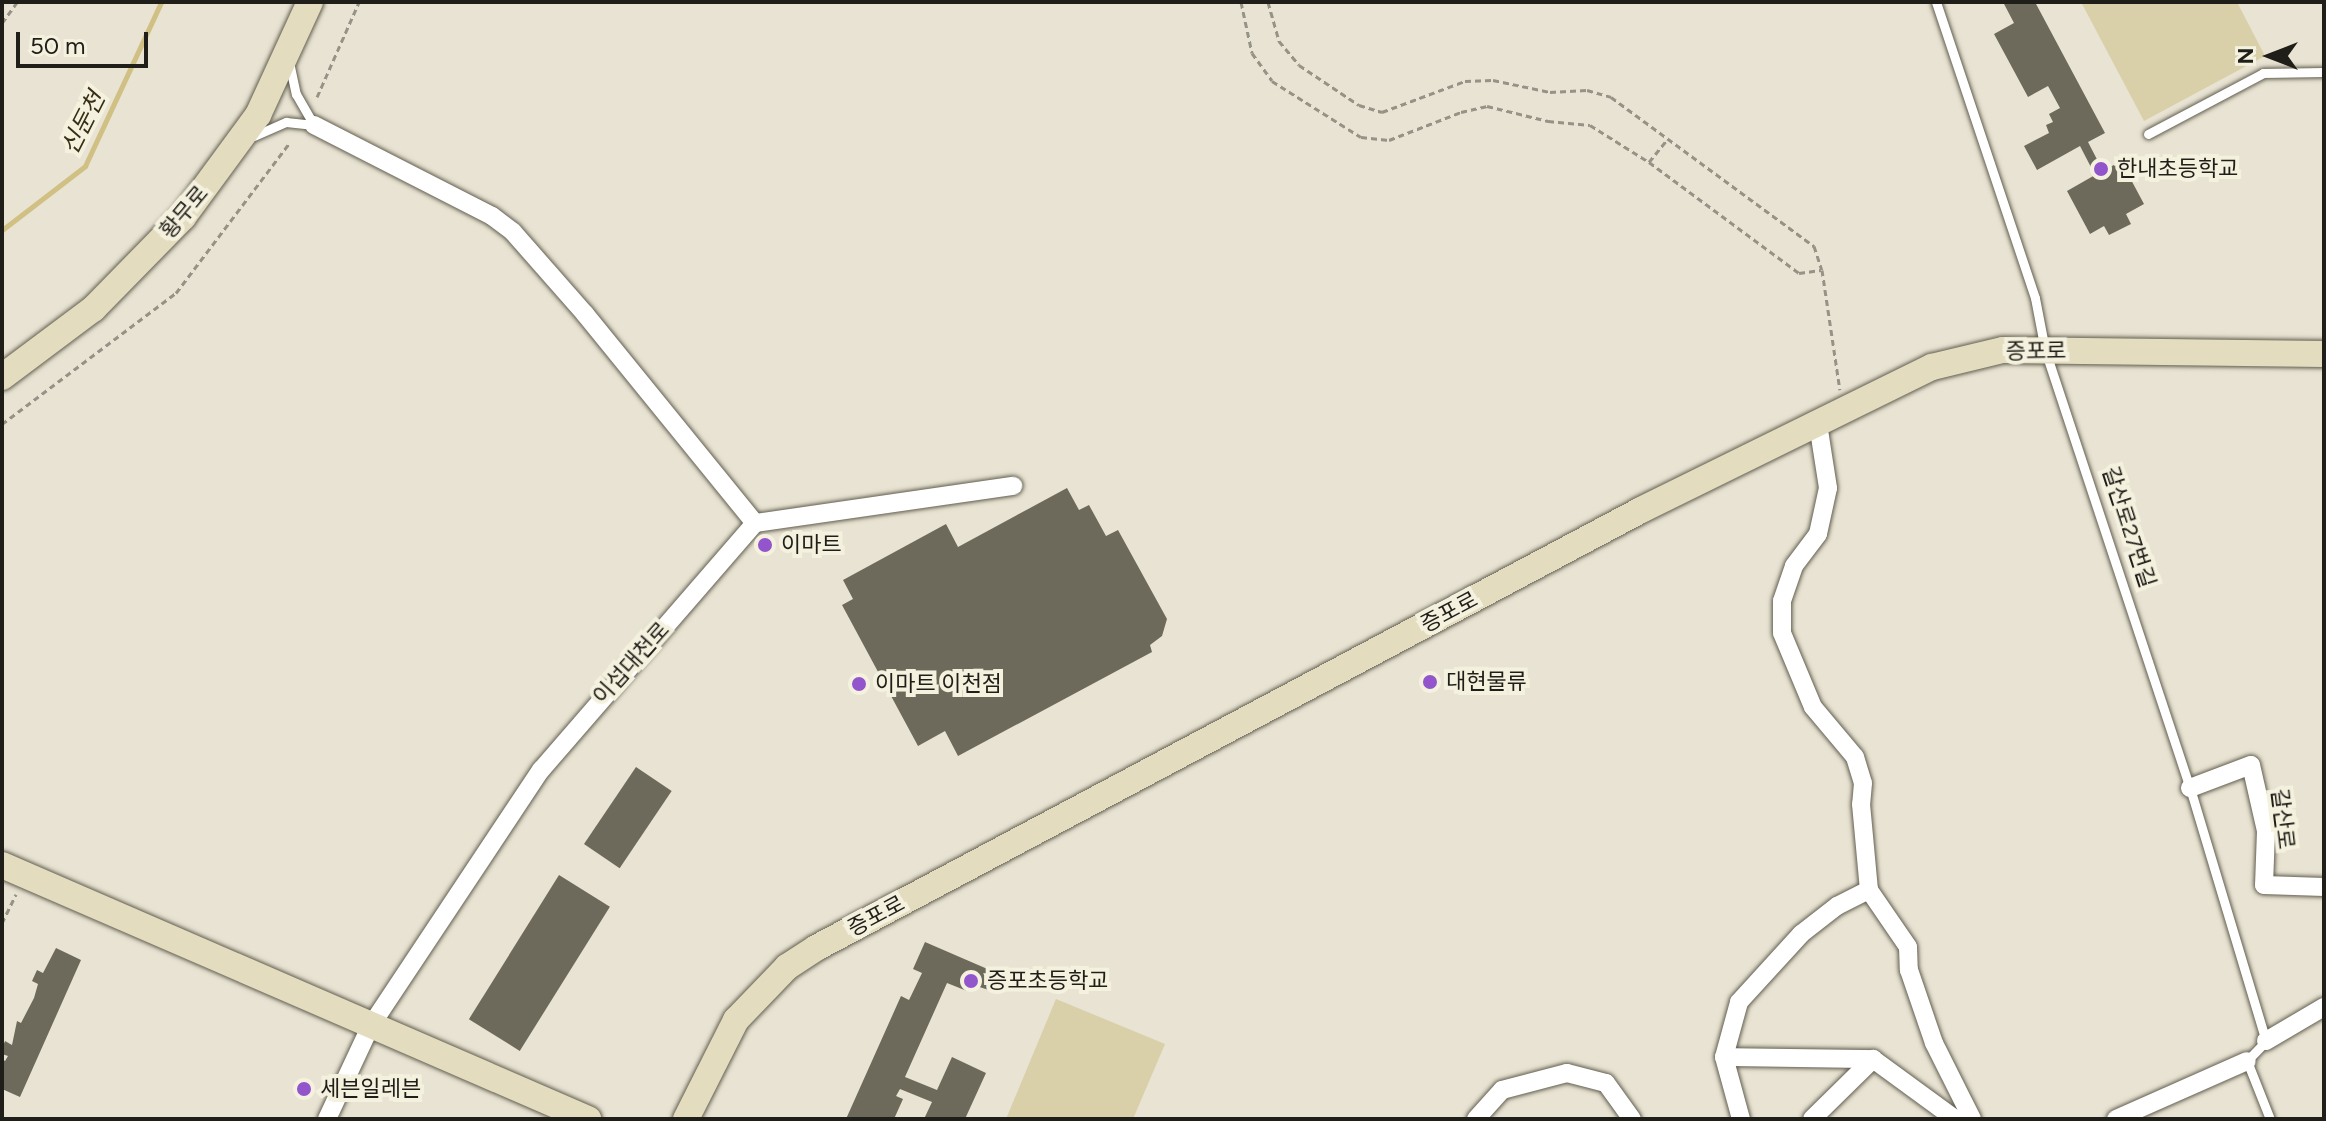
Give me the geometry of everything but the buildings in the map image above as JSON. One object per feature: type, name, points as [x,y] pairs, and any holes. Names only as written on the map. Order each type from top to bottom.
[{"type":"street","name":"황무로","points":[[2,377],[93,309],[183,217],[258,115],[310,2]]},
{"type":"street","points":[[314,125],[492,216],[513,232],[585,314],[755,523],[1013,486]]},
{"type":"street","name":"증포로","points":[[686,1119],[736,1020],[787,967],[816,948],[1641,510],[1932,367],[2003,350],[2324,354]]},
{"type":"street","points":[[1818,424],[1828,488],[1818,534],[1794,566],[1782,601],[1782,633],[1813,707],[1855,757],[1863,783],[1861,804],[1869,890],[1908,947],[1909,970],[1934,1043],[1972,1119]]},
{"type":"street","name":"이섭대천로","points":[[327,1119],[370,1027],[541,770],[755,523]]},
{"type":"street","name":"갈산로","points":[[2190,788],[2251,765],[2266,831],[2264,885],[2324,887]]},
{"type":"street","points":[[14,871],[588,1119]]},
{"type":"street","points":[[1741,1119],[1724,1057],[1739,1002],[1801,934],[1837,906],[1869,890]]},
{"type":"street","points":[[2266,1041],[2324,1007]]},
{"type":"street","points":[[1724,1057],[1873,1059],[1955,1119]]},
{"type":"street","points":[[1812,1119],[1873,1059]]},
{"type":"street","points":[[2116,1119],[2247,1061]]},
{"type":"street","points":[[1476,1119],[1502,1090],[1567,1073],[1606,1083],[1632,1119]]},
{"type":"lane","name":"갈산로27번길","points":[[1936,2],[2035,298],[2045,350],[2190,788],[2266,1041]]},
{"type":"lane","points":[[288,55],[296,94],[314,125]]},
{"type":"lane","points":[[2148,134],[2263,73],[2324,72]]},
{"type":"lane","points":[[234,149],[265,129],[286,122],[314,125]]},
{"type":"lane","points":[[2266,1041],[2247,1061],[2270,1119]]},
{"type":"path","points":[[2,23],[17,2]]},
{"type":"path","points":[[317,97],[359,2]]},
{"type":"path","points":[[1241,2],[1252,53],[1272,81],[1361,137],[1389,140],[1487,106],[1548,121],[1590,125],[1649,162],[1799,273],[1822,270]]},
{"type":"path","points":[[1268,2],[1279,41],[1299,65],[1359,105],[1382,112],[1397,109],[1465,81],[1493,80],[1550,92],[1587,90],[1611,97],[1666,141],[1814,246],[1822,270],[1845,410]]},
{"type":"path","points":[[1649,162],[1666,141]]},
{"type":"path","points":[[2,424],[176,293],[290,142]]},
{"type":"path","points":[[2,923],[14,871]]},
{"type":"shaded area","points":[[2081,2],[2237,2],[2265,56],[2144,121]]},
{"type":"shaded area","points":[[1056,999],[1165,1044],[1133,1119],[1006,1119]]},
{"type":"waterway","name":"신둔천","points":[[2,230],[85,166],[161,2]]},
{"type":"place","name":"한내초등학교","points":[[2101,169]]},
{"type":"place","name":"이마트","points":[[765,545]]},
{"type":"place","name":"대현물류","points":[[1430,682]]},
{"type":"place","name":"이마트 이천점","points":[[859,684]]},
{"type":"place","name":"증포초등학교","points":[[971,981]]},
{"type":"place","name":"세븐일레븐","points":[[304,1089]]}]
